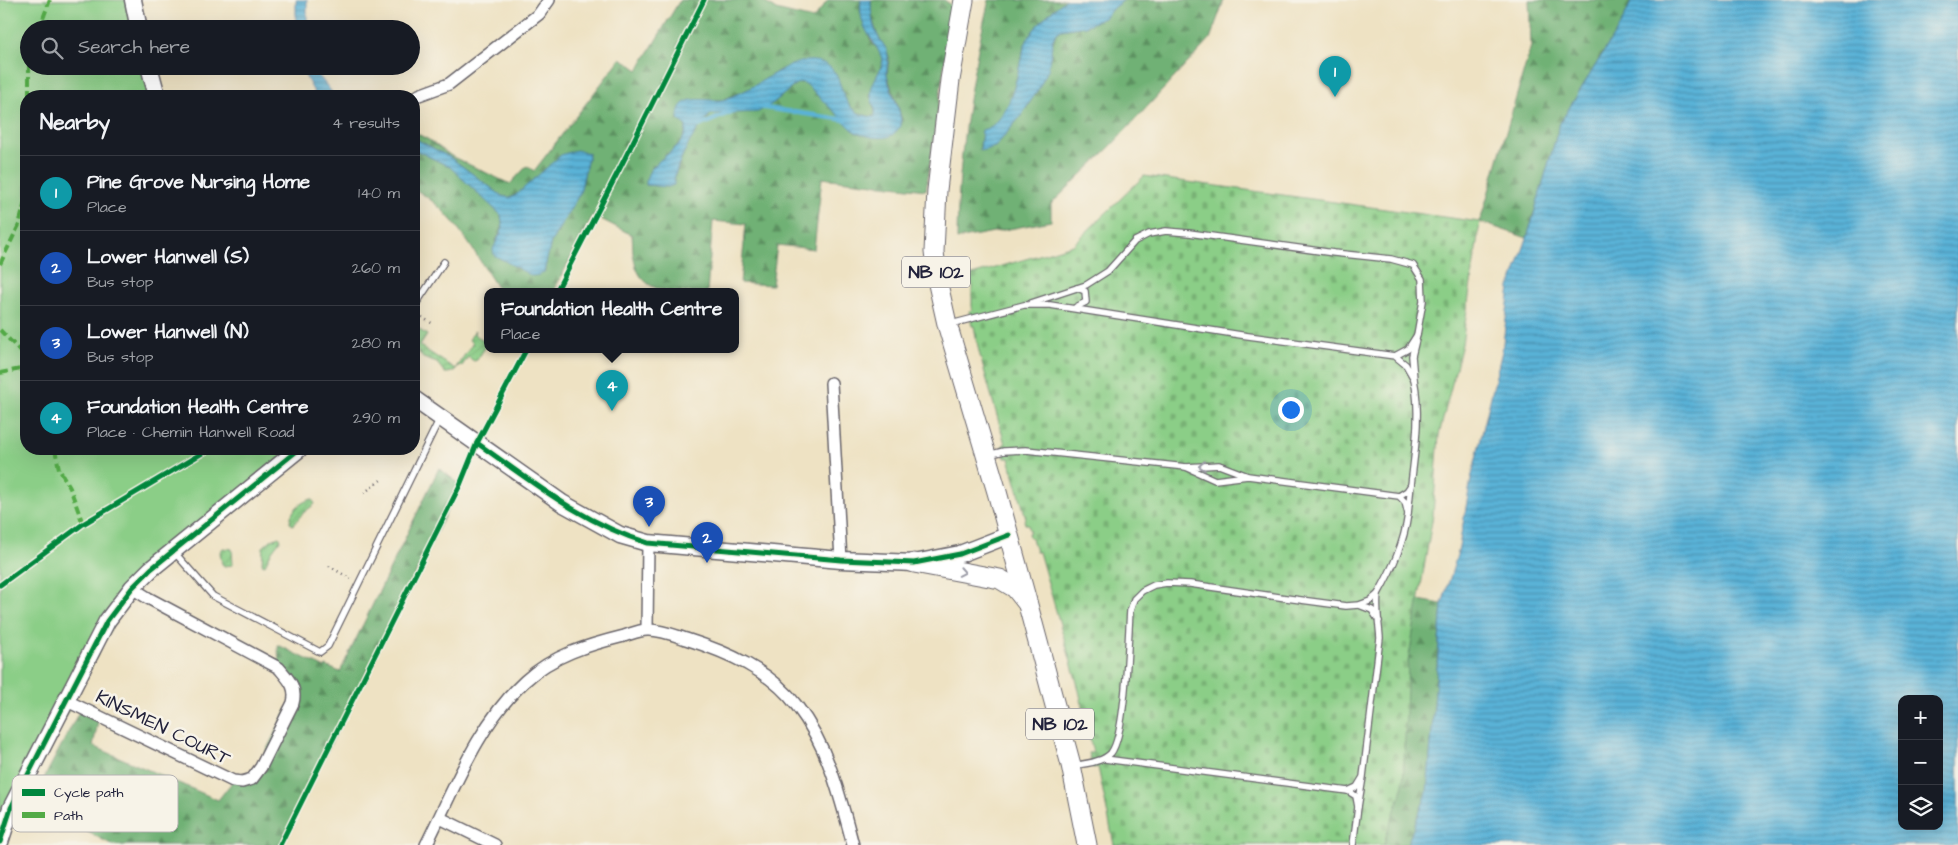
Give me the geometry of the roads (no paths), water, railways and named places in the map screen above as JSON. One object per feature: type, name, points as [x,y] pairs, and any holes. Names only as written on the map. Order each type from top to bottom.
[{"type":"main road","points":[[133,0],[137,20]]},
{"type":"main road","name":"NB 102","points":[[964,0],[944,124],[936,200],[934,252],[938,284],[947,324],[1009,535],[1071,765],[1087,845]]},
{"type":"main road","points":[[151,75],[155,90]]},
{"type":"main road","points":[[420,404],[562,504],[620,535],[648,544],[841,560],[914,563],[1000,579],[1015,588],[1028,604]]},
{"type":"main road","points":[[420,410],[437,416]]},
{"type":"main road","points":[[28,775],[107,621],[132,588],[151,569],[292,455]]},
{"type":"main road","points":[[914,563],[960,554],[993,543],[1009,535]]},
{"type":"main road","points":[[0,842],[12,806]]},
{"type":"street","points":[[420,95],[449,84],[539,14],[550,0]]},
{"type":"street","points":[[831,383],[841,560]]},
{"type":"street","points":[[647,630],[648,544]]},
{"type":"street","name":"KINSMEN COURT","points":[[65,700],[233,781],[242,782],[252,779],[261,767],[293,704],[295,693],[292,683],[279,668],[132,588]]},
{"type":"street","points":[[426,845],[491,721],[510,696],[526,680],[557,658],[593,643],[647,630],[674,635],[719,650],[748,664],[776,682],[796,704],[818,736],[853,845]]},
{"type":"street","points":[[440,818],[495,845]]},
{"type":"lane","points":[[947,324],[1024,306],[1086,285],[1108,271],[1135,241],[1149,234],[1166,231],[1334,254],[1392,259],[1413,265],[1422,279],[1423,301],[1412,356],[1418,400],[1416,445],[1408,514],[1401,546],[1392,570],[1378,594],[1370,601],[1360,605],[1346,606],[1190,584],[1154,585],[1142,591],[1134,599],[1130,611],[1124,696],[1115,746],[1115,755],[1120,760]]},
{"type":"lane","points":[[420,298],[444,262]]},
{"type":"lane","points":[[1075,288],[1082,288],[1086,296],[1086,302],[1075,307]]},
{"type":"lane","points":[[1024,306],[1050,304],[1075,307],[1114,316],[1395,356],[1406,365],[1414,378]]},
{"type":"lane","points":[[1395,356],[1408,349],[1417,336]]},
{"type":"lane","points":[[420,452],[437,416]]},
{"type":"lane","points":[[986,455],[1004,451],[1026,450],[1186,467],[1218,465],[1248,476],[1400,496],[1405,502],[1408,514]]},
{"type":"lane","points":[[174,551],[213,596],[320,652],[328,646],[419,455]]},
{"type":"lane","points":[[1186,467],[1215,480],[1248,476]]},
{"type":"lane","points":[[1400,496],[1411,485]]},
{"type":"lane","points":[[1353,845],[1380,638],[1376,607],[1378,594]]},
{"type":"lane","points":[[1360,605],[1372,610],[1379,620]]},
{"type":"lane","points":[[1105,759],[1115,746]]},
{"type":"lane","points":[[1071,765],[1105,759],[1120,760],[1348,791],[1356,796],[1358,807]]},
{"type":"lane","points":[[1348,791],[1357,787],[1363,777]]},
{"type":"water","points":[[296,0],[307,0],[307,20],[296,20]]},
{"type":"water","points":[[861,0],[871,0],[874,26],[888,54],[888,81],[901,119],[901,126],[893,134],[888,137],[878,138],[862,135],[854,131],[806,84],[801,82],[758,112],[711,114],[699,127],[687,147],[677,168],[674,185],[668,187],[646,185],[647,176],[652,168],[680,143],[685,135],[686,126],[678,119],[682,104],[694,100],[726,99],[747,90],[779,71],[801,62],[823,63],[831,68],[852,108],[861,114],[874,117],[875,112],[871,91],[883,61],[864,26]]},
{"type":"water","points":[[1066,0],[1124,0],[1104,18],[1085,26],[1061,30],[1056,33],[1053,39],[1048,70],[1021,116],[995,147],[980,151],[982,130],[992,126],[1007,107],[1028,38],[1042,20]]},
{"type":"water","points":[[1632,0],[1958,0],[1958,845],[1407,845],[1427,793],[1442,604],[1458,552],[1471,479],[1502,351],[1510,287],[1527,238],[1560,123],[1622,22]]},
{"type":"water","points":[[305,75],[318,75],[330,90],[313,90]]},
{"type":"water","points":[[420,141],[451,158],[502,196],[510,198],[516,195],[561,155],[576,150],[589,153],[580,193],[551,242],[544,272],[532,276],[494,255],[493,249],[503,228],[501,215],[450,167],[420,152]]},
{"type":"waterway","points":[[759,107],[846,120]]},
{"type":"waterway","points":[[699,126],[731,112]]},
{"type":"place","name":"Pine Grove Nursing Home","points":[[1335,97]]},
{"type":"place","name":"Foundation Health Centre","points":[[612,411]]},
{"type":"place","name":"Lower Hanwell (N)","points":[[649,527]]},
{"type":"place","name":"Lower Hanwell (S)","points":[[707,563]]}]
